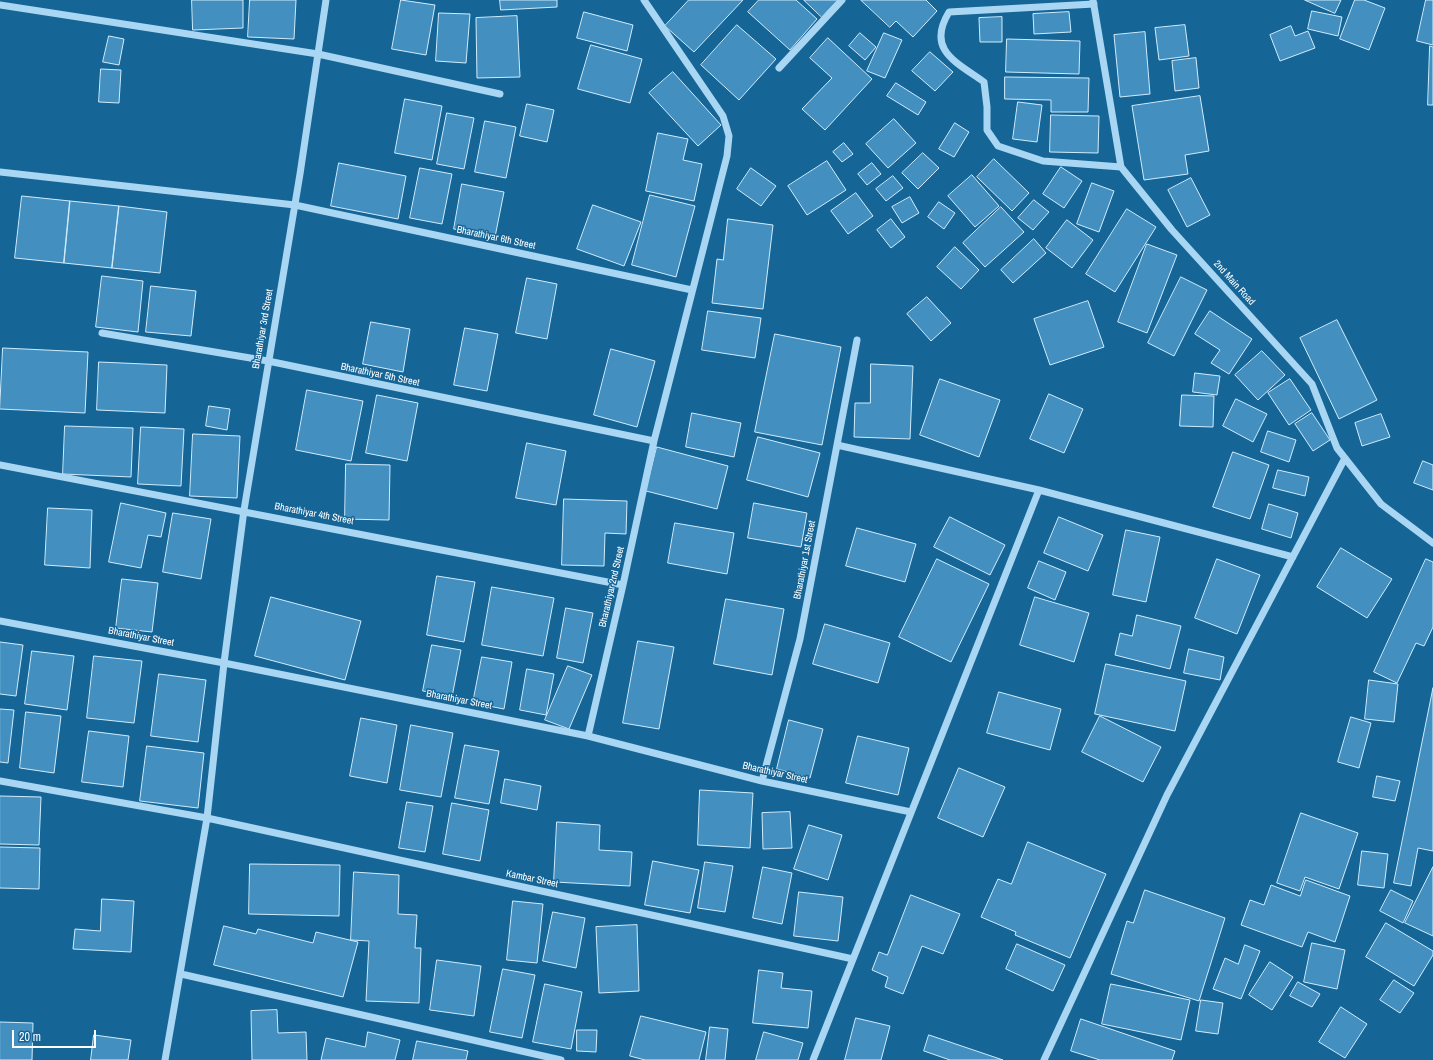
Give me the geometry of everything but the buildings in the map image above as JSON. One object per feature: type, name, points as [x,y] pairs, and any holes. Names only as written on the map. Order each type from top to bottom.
[{"type":"street","name":"Bharathiyar 3rd Street","points":[[165,1060],[207,818],[224,663],[244,510],[295,205],[326,0]]},
{"type":"street","name":"Bharathiyar 2nd Street","points":[[588,736],[654,441],[727,156],[729,136],[723,116],[644,0]]},
{"type":"street","points":[[779,68],[842,0]]},
{"type":"street","points":[[1093,2],[949,12],[942,24],[942,48],[951,60],[984,82],[987,107],[987,130],[998,146],[1043,162],[1121,167]]},
{"type":"street","name":"2nd Main Road","points":[[1093,2],[1121,167],[1172,230],[1312,384],[1337,448],[1381,504],[1433,543]]},
{"type":"street","points":[[0,5],[318,54],[500,94]]},
{"type":"street","name":"Bharathiyar 6th Street","points":[[0,172],[295,205],[692,290]]},
{"type":"street","name":"Bharathiyar 5th Street","points":[[102,333],[268,362],[654,441]]},
{"type":"street","name":"Bharathiyar 1st Street","points":[[762,781],[800,639],[857,340]]},
{"type":"street","points":[[837,444],[1039,490],[1293,557]]},
{"type":"street","points":[[1044,1060],[1167,795],[1345,458]]},
{"type":"street","name":"Bharathiyar 4th Street","points":[[0,465],[244,510],[623,585]]},
{"type":"street","points":[[812,1060],[1039,490]]},
{"type":"street","name":"Bharathiyar Street","points":[[0,621],[224,663],[588,736],[762,781],[911,812]]},
{"type":"street","name":"Kambar Street","points":[[0,781],[207,818],[853,959]]},
{"type":"street","points":[[181,974],[561,1060]]}]
